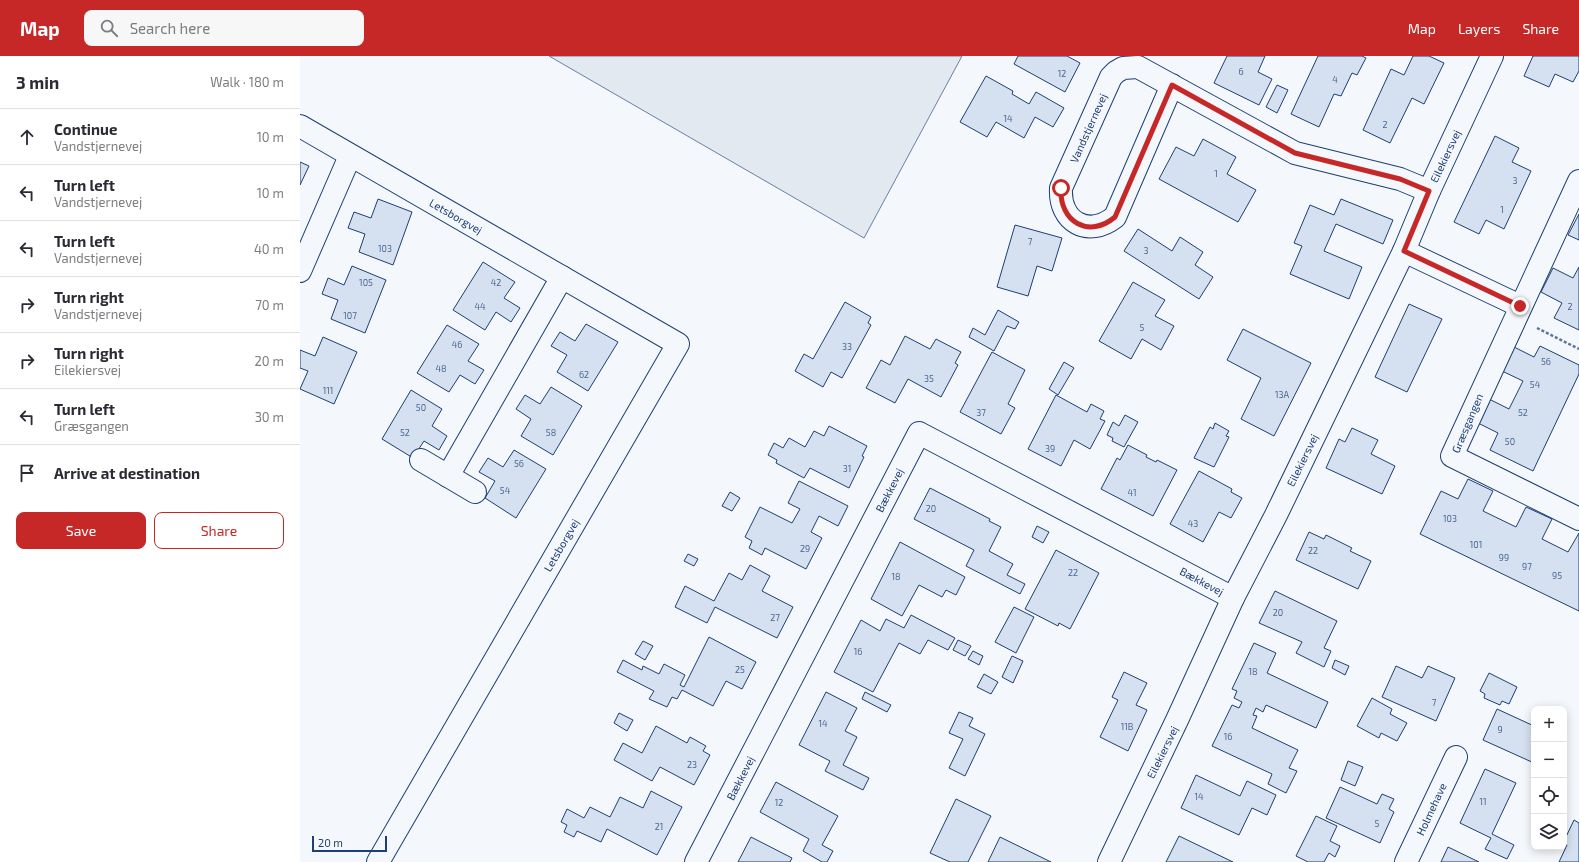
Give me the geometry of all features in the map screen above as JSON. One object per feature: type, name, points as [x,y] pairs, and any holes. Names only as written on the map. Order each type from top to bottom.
[{"type":"street","name":"Eilekiersvej","points":[[1109,862],[1177,720],[1232,598],[1276,515],[1404,251],[1429,191],[1492,56]]},
{"type":"street","name":"Vandstjernevej","points":[[1172,85],[1115,217],[1098,227],[1087,227],[1077,223],[1069,217],[1063,208],[1061,188],[1111,77],[1123,68],[1138,67],[1172,85],[1295,153],[1400,179],[1429,191]]},
{"type":"street","name":"Letsborgvej","points":[[300,126],[678,344],[378,862]]},
{"type":"street","points":[[300,271],[350,156]]},
{"type":"street","name":"Græsgangen","points":[[1579,181],[1452,456],[1579,519]]},
{"type":"street","points":[[1404,251],[1518,311]]},
{"type":"street","points":[[448,476],[562,277]]},
{"type":"street","name":"Bækkevej","points":[[696,862],[919,433],[1232,598]]},
{"type":"street","points":[[420,460],[475,492]]},
{"type":"street","name":"Holmehave","points":[[1406,862],[1456,757]]},
{"type":"path","points":[[1518,311],[1579,349]]},
{"type":"shaded area","points":[[549,56],[962,56],[864,238]]},
{"type":"building","points":[[1018,56],[1067,56],[1080,63],[1065,92],[1014,64]]},
{"type":"building","points":[[1227,56],[1265,56],[1258,72],[1272,79],[1259,105],[1214,83]]},
{"type":"building","points":[[1318,56],[1362,56],[1366,58],[1357,75],[1352,73],[1341,96],[1334,94],[1319,127],[1291,114]]},
{"type":"building","points":[[1413,56],[1429,56],[1444,63],[1424,104],[1412,98],[1390,143],[1363,130],[1391,69],[1404,75]]},
{"type":"building","points":[[1533,56],[1579,56],[1579,71],[1573,82],[1555,74],[1549,87],[1524,76]]},
{"type":"building","points":[[986,76],[1013,91],[1012,94],[1029,104],[1036,92],[1064,108],[1053,127],[1035,117],[1024,138],[996,122],[987,137],[960,122]]},
{"type":"building","points":[[1277,85],[1288,90],[1277,113],[1266,107]]},
{"type":"building","points":[[1495,136],[1519,148],[1512,162],[1531,171],[1504,229],[1486,220],[1479,234],[1454,222]]},
{"type":"building","points":[[1203,139],[1236,157],[1227,174],[1256,190],[1238,222],[1159,179],[1176,147],[1194,156]]},
{"type":"building","points":[[300,162],[309,166],[300,185]]},
{"type":"building","points":[[378,199],[412,212],[393,265],[359,252],[365,234],[348,228],[354,212],[371,218]]},
{"type":"building","points":[[1341,199],[1393,220],[1383,244],[1336,224],[1324,251],[1362,267],[1349,299],[1290,274],[1302,246],[1294,243],[1310,205],[1334,215]]},
{"type":"building","points":[[1579,214],[1579,240],[1568,235]]},
{"type":"building","points":[[1015,225],[1062,238],[1052,271],[1037,266],[1028,296],[997,287]]},
{"type":"building","points":[[1138,229],[1172,251],[1180,237],[1203,252],[1195,265],[1213,277],[1199,299],[1124,251]]},
{"type":"building","points":[[483,262],[515,282],[504,298],[520,308],[511,322],[496,312],[485,330],[453,310]]},
{"type":"building","points":[[352,266],[386,280],[365,333],[331,319],[338,300],[322,294],[328,278],[344,285]]},
{"type":"building","points":[[1579,267],[1579,330],[1554,318],[1562,303],[1541,292],[1553,268],[1573,278]]},
{"type":"building","points":[[1133,282],[1165,300],[1155,316],[1174,326],[1161,350],[1142,339],[1131,359],[1099,341]]},
{"type":"building","points":[[845,302],[871,317],[868,323],[871,325],[842,378],[831,372],[823,387],[795,371],[804,354],[813,359]]},
{"type":"building","points":[[1409,304],[1442,319],[1407,392],[1375,377]]},
{"type":"building","points":[[998,310],[1019,322],[1015,329],[1007,326],[994,351],[969,337],[973,328],[985,335]]},
{"type":"building","points":[[586,324],[618,342],[588,391],[557,372],[567,355],[551,346],[560,332],[575,341]]},
{"type":"building","points":[[447,325],[479,344],[468,361],[484,370],[475,384],[460,375],[449,392],[417,373]]},
{"type":"building","points":[[1243,329],[1311,363],[1274,436],[1241,419],[1261,378],[1227,360]]},
{"type":"building","points":[[905,336],[930,349],[936,339],[961,352],[955,363],[958,365],[941,397],[908,379],[895,403],[866,388],[881,360],[890,365]]},
{"type":"building","points":[[323,337],[357,352],[334,404],[300,389],[308,371],[300,368],[300,350],[315,356]]},
{"type":"building","points":[[1540,346],[1579,365],[1579,374],[1533,471],[1490,450],[1498,433],[1478,423],[1489,399],[1509,409],[1523,381],[1502,371],[1514,347],[1534,357]]},
{"type":"building","points":[[992,352],[1025,370],[1008,404],[1015,408],[1001,434],[960,412]]},
{"type":"building","points":[[1064,362],[1074,368],[1058,395],[1049,389]]},
{"type":"building","points":[[551,387],[582,406],[553,455],[521,436],[531,419],[516,409],[525,395],[540,404]]},
{"type":"building","points":[[411,390],[442,409],[432,426],[447,436],[439,450],[424,441],[413,458],[382,439]]},
{"type":"building","points":[[1056,395],[1087,412],[1091,404],[1104,411],[1100,419],[1105,421],[1090,449],[1074,440],[1061,466],[1028,449]]},
{"type":"building","points":[[1125,415],[1138,422],[1124,447],[1112,441],[1113,438],[1107,435],[1113,422],[1119,426]]},
{"type":"building","points":[[1215,423],[1229,431],[1226,436],[1229,437],[1214,467],[1194,458],[1210,427],[1213,429]]},
{"type":"building","points":[[829,426],[867,446],[862,456],[864,457],[849,488],[810,468],[804,478],[776,463],[777,460],[768,455],[774,443],[783,448],[789,438],[805,447],[814,431],[824,436]]},
{"type":"building","points":[[1352,428],[1378,440],[1371,454],[1395,466],[1382,494],[1326,468],[1339,439],[1345,442]]},
{"type":"building","points":[[1128,445],[1147,455],[1146,457],[1156,462],[1157,460],[1177,470],[1153,516],[1101,489],[1117,458],[1120,460]]},
{"type":"building","points":[[514,450],[546,469],[516,518],[485,498],[495,481],[479,472],[488,458],[503,467]]},
{"type":"building","points":[[1199,471],[1232,489],[1231,492],[1242,498],[1231,518],[1219,512],[1203,542],[1170,524]]},
{"type":"building","points":[[1468,479],[1493,491],[1483,511],[1516,527],[1526,507],[1552,519],[1542,539],[1568,552],[1579,533],[1579,611],[1420,534],[1441,491],[1458,499]]},
{"type":"building","points":[[799,481],[848,506],[838,526],[819,516],[811,532],[822,538],[806,569],[765,548],[762,555],[749,548],[752,541],[745,537],[760,507],[792,523],[800,509],[788,503]]},
{"type":"building","points":[[930,488],[990,519],[989,521],[1001,527],[989,551],[1013,564],[1007,575],[1025,584],[1020,594],[966,566],[974,550],[914,519]]},
{"type":"building","points":[[730,492],[740,498],[732,511],[722,506]]},
{"type":"building","points":[[1037,526],[1049,532],[1043,543],[1032,537]]},
{"type":"building","points":[[1309,532],[1324,539],[1326,535],[1352,548],[1350,551],[1371,561],[1358,589],[1296,560]]},
{"type":"building","points":[[900,542],[965,577],[956,595],[946,590],[942,597],[919,585],[902,616],[871,599]]},
{"type":"building","points":[[1056,550],[1099,573],[1070,629],[1059,623],[1058,626],[1025,609]]},
{"type":"building","points":[[688,554],[698,559],[694,566],[684,561]]},
{"type":"building","points":[[750,565],[770,576],[762,591],[793,607],[777,638],[715,607],[707,623],[675,607],[685,586],[714,601],[729,573],[742,580]]},
{"type":"building","points":[[1275,591],[1337,621],[1324,648],[1331,651],[1324,667],[1296,653],[1302,642],[1259,623]]},
{"type":"building","points":[[1014,607],[1034,617],[1016,653],[995,642]]},
{"type":"building","points":[[911,615],[955,638],[948,650],[928,640],[920,654],[899,643],[873,692],[834,672],[861,620],[880,631],[886,619],[904,628]]},
{"type":"building","points":[[709,637],[756,662],[742,689],[726,681],[713,706],[682,690],[677,699],[672,697],[667,707],[649,699],[654,691],[617,672],[623,660],[642,670],[643,666],[659,674],[664,664],[685,675],[680,685],[684,687]]},
{"type":"building","points":[[958,640],[971,646],[965,656],[953,650]]},
{"type":"building","points":[[643,641],[653,646],[645,660],[635,654]]},
{"type":"building","points":[[1254,643],[1276,653],[1267,673],[1328,702],[1316,728],[1266,705],[1263,712],[1256,708],[1253,715],[1257,716],[1252,728],[1298,750],[1289,768],[1297,771],[1286,793],[1268,784],[1272,774],[1212,746],[1232,705],[1239,708],[1242,702],[1234,698],[1237,691],[1232,689]]},
{"type":"building","points":[[973,651],[983,656],[979,665],[968,659]]},
{"type":"building","points":[[1012,656],[1023,661],[1013,683],[1002,677]]},
{"type":"building","points":[[1335,660],[1349,666],[1345,675],[1332,668]]},
{"type":"building","points":[[1396,666],[1422,678],[1428,666],[1455,678],[1436,721],[1382,697]]},
{"type":"building","points":[[1124,672],[1147,683],[1136,705],[1147,710],[1128,751],[1100,737],[1118,700],[1112,697]]},
{"type":"building","points":[[1489,673],[1517,687],[1509,704],[1502,701],[1500,705],[1484,698],[1485,694],[1480,691]]},
{"type":"building","points":[[984,674],[998,682],[991,694],[977,687]]},
{"type":"building","points":[[826,692],[857,708],[845,731],[857,737],[843,765],[869,778],[863,790],[825,771],[830,761],[799,745]]},
{"type":"building","points":[[865,692],[891,705],[887,712],[862,699]]},
{"type":"building","points":[[1372,698],[1392,709],[1390,714],[1407,723],[1397,741],[1381,733],[1379,738],[1357,726]]},
{"type":"building","points":[[1497,709],[1531,725],[1531,762],[1483,740]]},
{"type":"building","points":[[959,712],[973,718],[969,726],[985,734],[965,776],[949,768],[963,739],[949,733]]},
{"type":"building","points":[[619,713],[633,720],[627,731],[614,723]]},
{"type":"building","points":[[656,726],[687,743],[690,737],[706,746],[703,751],[710,755],[694,785],[660,767],[652,781],[614,760],[623,743],[642,753]]},
{"type":"building","points":[[1348,761],[1363,767],[1355,786],[1341,780]]},
{"type":"building","points":[[1485,769],[1516,783],[1492,834],[1514,845],[1507,859],[1485,849],[1491,838],[1460,823]]},
{"type":"building","points":[[1196,775],[1240,796],[1247,781],[1276,795],[1267,815],[1252,808],[1239,835],[1181,808]]},
{"type":"building","points":[[776,782],[838,816],[822,845],[833,851],[827,862],[822,862],[803,851],[809,839],[760,812]]},
{"type":"building","points":[[1340,787],[1377,804],[1382,794],[1394,799],[1389,809],[1394,812],[1380,843],[1326,818]]},
{"type":"building","points":[[651,791],[682,807],[657,855],[607,829],[601,842],[577,831],[574,837],[564,832],[567,825],[561,822],[567,809],[584,818],[590,807],[610,817],[620,797],[643,808]]},
{"type":"building","points":[[956,799],[991,816],[968,862],[950,862],[930,853]]},
{"type":"building","points":[[1316,816],[1337,826],[1330,841],[1340,846],[1335,857],[1329,853],[1324,862],[1308,862],[1296,856]]},
{"type":"building","points":[[1574,820],[1579,823],[1579,862],[1559,862],[1565,850],[1567,850],[1567,835]]},
{"type":"building","points":[[1179,836],[1233,862],[1166,862]]},
{"type":"building","points":[[751,837],[792,858],[790,862],[738,862]]},
{"type":"building","points":[[1000,837],[1051,862],[988,862]]},
{"type":"building","points":[[1448,847],[1479,862],[1441,862]]},
{"type":"route","points":[[1061,188],[1063,208],[1069,217],[1077,223],[1087,227],[1098,227],[1115,217],[1172,85],[1295,153],[1400,179],[1429,191],[1404,251],[1520,306]]}]
